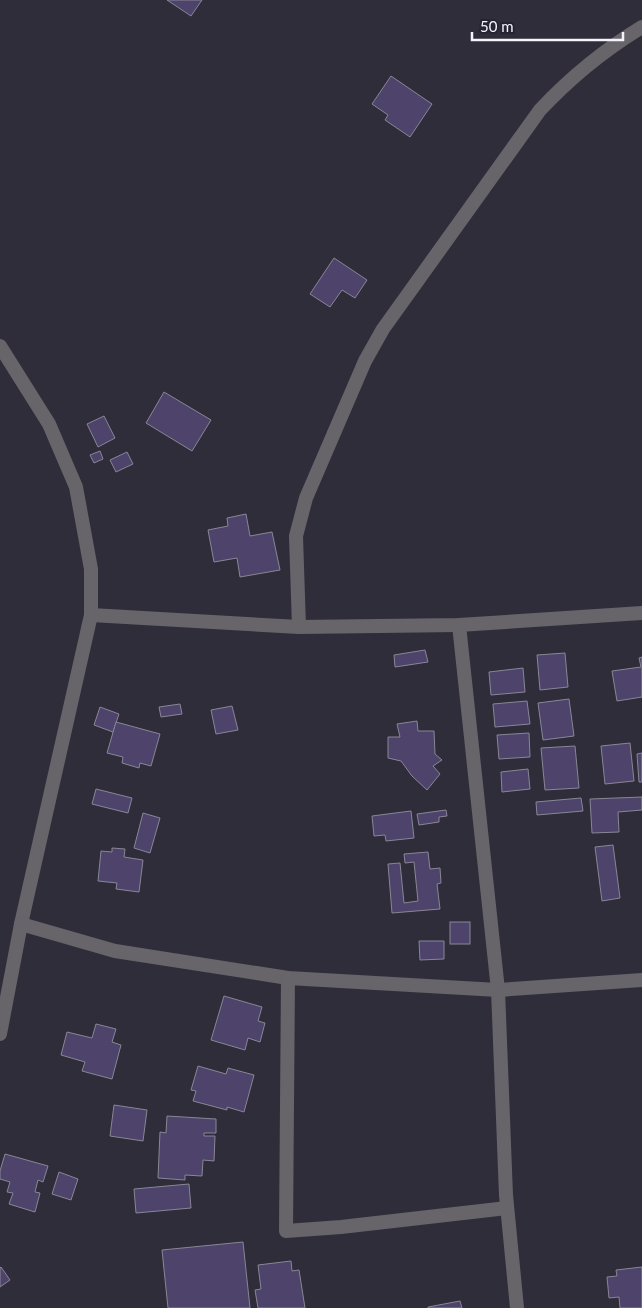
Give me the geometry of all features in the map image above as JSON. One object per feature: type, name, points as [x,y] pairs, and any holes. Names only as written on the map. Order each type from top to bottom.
[{"type":"street","points":[[299,627],[296,536],[299,518],[365,361],[383,329],[540,110],[561,87],[589,64],[642,27]]},
{"type":"street","points":[[0,346],[49,424],[76,487],[91,569],[91,615],[21,924],[0,1034]]},
{"type":"street","points":[[91,615],[299,627],[458,625],[642,613]]},
{"type":"street","points":[[458,625],[498,990],[507,1208],[517,1308]]},
{"type":"street","points":[[21,924],[115,951],[288,978],[498,990],[642,980]]},
{"type":"street","points":[[288,978],[286,1231],[341,1227],[507,1208]]},
{"type":"building","points":[[167,0],[202,0],[191,16]]},
{"type":"building","points":[[391,76],[432,104],[410,137],[385,120],[388,115],[372,104]]},
{"type":"building","points":[[334,258],[367,280],[355,298],[342,290],[330,307],[310,294]]},
{"type":"building","points":[[164,392],[211,420],[192,451],[146,423]]},
{"type":"building","points":[[104,416],[115,438],[98,447],[87,424]]},
{"type":"building","points":[[100,451],[103,459],[94,463],[90,455]]},
{"type":"building","points":[[127,452],[133,464],[116,472],[110,460]]},
{"type":"building","points":[[246,514],[250,536],[272,532],[280,570],[240,577],[237,558],[214,562],[208,530],[228,526],[227,518]]},
{"type":"building","points":[[425,650],[428,662],[395,667],[394,655]]},
{"type":"building","points":[[565,653],[568,687],[540,690],[537,655]]},
{"type":"building","points":[[642,657],[642,697],[617,701],[612,671],[641,667],[639,658]]},
{"type":"building","points":[[523,668],[525,692],[491,695],[489,672]]},
{"type":"building","points":[[569,699],[574,736],[543,740],[538,703]]},
{"type":"building","points":[[527,701],[530,724],[495,727],[493,704]]},
{"type":"building","points":[[180,704],[182,714],[161,717],[159,707]]},
{"type":"building","points":[[232,706],[238,730],[216,734],[211,710]]},
{"type":"building","points":[[100,707],[119,714],[113,732],[94,725]]},
{"type":"building","points":[[417,721],[418,731],[434,731],[435,754],[442,760],[433,766],[440,774],[427,790],[412,776],[401,761],[388,758],[388,737],[400,737],[397,724]]},
{"type":"building","points":[[116,722],[160,734],[151,766],[140,763],[139,768],[122,763],[123,757],[107,753]]},
{"type":"building","points":[[529,733],[530,757],[499,759],[497,735]]},
{"type":"building","points":[[630,743],[634,781],[605,784],[601,746]]},
{"type":"building","points":[[575,746],[579,788],[545,790],[541,748]]},
{"type":"building","points":[[642,753],[642,782],[639,782],[637,754]]},
{"type":"building","points":[[528,769],[530,789],[502,792],[501,772]]},
{"type":"building","points":[[96,789],[132,798],[128,813],[92,804]]},
{"type":"building","points":[[642,797],[642,810],[618,812],[619,832],[592,833],[590,799]]},
{"type":"building","points":[[581,798],[583,811],[537,815],[536,802]]},
{"type":"building","points":[[446,810],[447,816],[439,817],[439,822],[419,825],[417,814]]},
{"type":"building","points":[[411,811],[414,838],[386,841],[385,835],[374,836],[372,816]]},
{"type":"building","points":[[143,813],[160,818],[150,853],[134,848]]},
{"type":"building","points":[[613,845],[620,898],[602,901],[595,847]]},
{"type":"building","points":[[112,848],[125,849],[124,857],[143,860],[139,892],[116,889],[117,883],[98,881],[101,851],[112,852]]},
{"type":"building","points":[[428,852],[430,869],[440,868],[441,883],[437,884],[440,909],[392,913],[388,864],[400,863],[404,903],[418,901],[414,862],[405,863],[404,854]]},
{"type":"building","points":[[450,922],[470,922],[470,944],[450,944]]},
{"type":"building","points":[[419,941],[444,941],[444,959],[420,960]]},
{"type":"building","points":[[224,996],[262,1007],[258,1021],[265,1023],[260,1042],[248,1038],[245,1050],[211,1040]]},
{"type":"building","points":[[96,1024],[116,1029],[112,1042],[121,1045],[112,1079],[82,1071],[85,1062],[61,1055],[67,1032],[92,1038]]},
{"type":"building","points":[[198,1066],[226,1074],[228,1068],[254,1075],[244,1112],[227,1107],[227,1110],[193,1101],[196,1091],[191,1090]]},
{"type":"building","points":[[114,1105],[147,1110],[143,1141],[110,1136]]},
{"type":"building","points":[[167,1116],[216,1119],[216,1133],[204,1133],[204,1136],[215,1136],[214,1161],[203,1160],[202,1176],[185,1175],[185,1180],[158,1178],[160,1132],[166,1133]]},
{"type":"building","points":[[5,1154],[48,1166],[43,1182],[38,1180],[35,1192],[40,1193],[35,1212],[9,1204],[13,1193],[7,1192],[10,1182],[0,1179],[0,1171]]},
{"type":"building","points":[[59,1172],[78,1179],[71,1200],[52,1194]]},
{"type":"building","points":[[189,1184],[191,1208],[136,1213],[134,1189]]},
{"type":"building","points":[[243,1242],[250,1308],[168,1308],[162,1250]]},
{"type":"building","points":[[291,1261],[292,1271],[299,1270],[305,1308],[258,1308],[255,1290],[261,1289],[258,1265]]},
{"type":"building","points":[[642,1267],[642,1308],[620,1308],[619,1297],[609,1298],[607,1277],[617,1276],[616,1270]]},
{"type":"building","points":[[0,1268],[10,1280],[0,1287]]},
{"type":"building","points":[[460,1301],[462,1308],[428,1308],[428,1307]]}]
